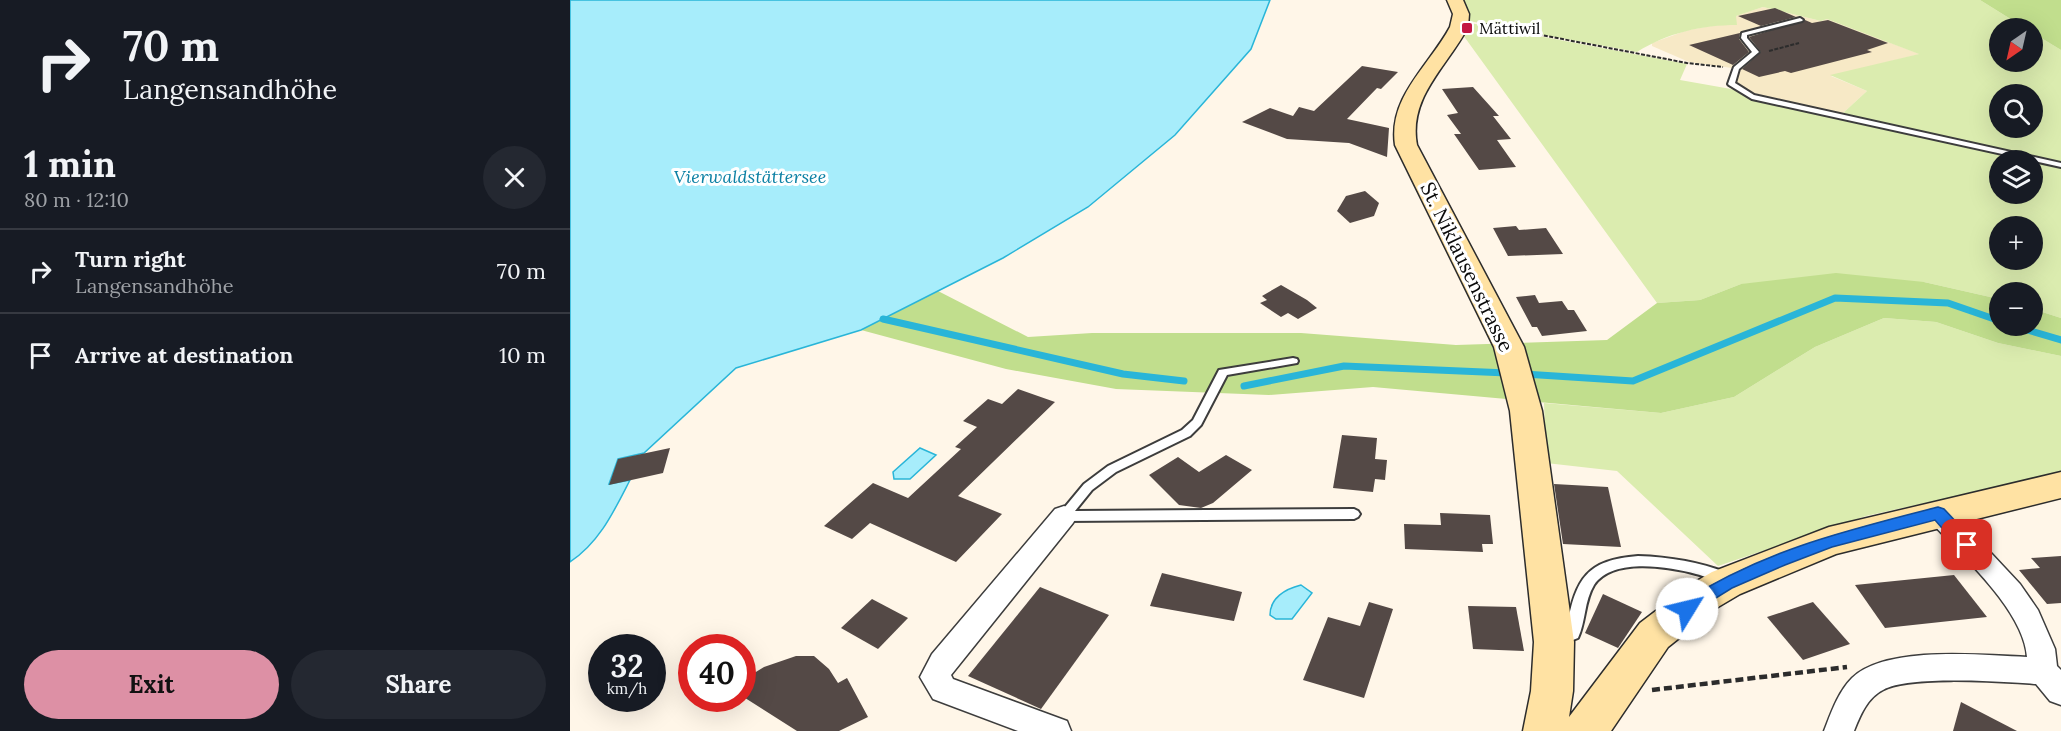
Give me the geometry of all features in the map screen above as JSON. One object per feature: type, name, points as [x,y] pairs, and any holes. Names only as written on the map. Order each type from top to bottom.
[{"type":"street","name":"St. Niklausenstrasse","points":[[1458,10],[1403,123],[1406,145],[1509,346],[1526,411],[1552,632],[1552,691],[1545,731]]},
{"type":"street","points":[[1585,731],[1654,635],[1704,596],[1731,581],[1829,541],[2061,485]]},
{"type":"street","points":[[1938,513],[2010,592],[2028,618],[2052,681]]},
{"type":"street","points":[[1056,731],[943,689],[935,677],[942,663],[1064,516]]},
{"type":"street","points":[[1839,731],[1857,693],[1875,679],[1909,672],[1987,668],[2052,681]]},
{"type":"lane","points":[[1800,20],[1747,32],[1744,38],[1756,52],[1736,68],[1731,84],[1752,97],[2061,165]]},
{"type":"lane","points":[[1064,516],[1088,487],[1112,469],[1185,433],[1197,422],[1223,372],[1293,361]]},
{"type":"lane","points":[[1064,516],[1354,514]]},
{"type":"lane","points":[[1552,632],[1573,634],[1580,602],[1594,574],[1608,565],[1632,561],[1688,566],[1703,568],[1731,581]]},
{"type":"path","points":[[1458,10],[1687,63],[1736,68]]},
{"type":"path","points":[[1756,52],[1799,43]]},
{"type":"path","points":[[1647,691],[1661,687],[1855,666]]},
{"type":"shaded area","points":[[1763,7],[1821,21],[1827,19],[1920,54],[1831,76],[1867,91],[1842,114],[1741,90],[1736,83],[1739,69],[1689,62],[1652,46],[1652,43],[1688,30],[1717,25],[1736,25],[1735,16]]},
{"type":"green space","points":[[1460,0],[1980,0],[2009,18],[1989,18],[1989,72],[2043,72],[2043,39],[2061,50],[2061,163],[2043,159],[2043,150],[2003,150],[1842,114],[1867,91],[1830,75],[1919,54],[1827,19],[1821,21],[1763,7],[1736,16],[1737,25],[1685,31],[1648,45],[1637,52],[1469,21]]},
{"type":"green space","points":[[1980,0],[2061,0],[2061,50],[2043,39],[2043,18],[2009,18]]},
{"type":"green space","points":[[1470,23],[1687,64],[1680,80],[1731,89],[1785,106],[1989,150],[1989,204],[2043,204],[2043,162],[2061,166],[2061,318],[2043,312],[2043,282],[1989,282],[1989,297],[1924,282],[1741,284],[1700,300],[1657,303],[1463,35]]},
{"type":"green space","points":[[1836,273],[1924,282],[1989,297],[1989,336],[2043,336],[2043,312],[2061,318],[2061,356],[1998,343],[1936,322],[1884,318],[1815,347],[1734,397],[1661,413],[1373,387],[1269,395],[1116,389],[1006,369],[861,330],[938,291],[1028,337],[1092,333],[1301,333],[1456,345],[1607,340],[1657,303],[1700,300],[1741,284]]},
{"type":"green space","points":[[1884,318],[1936,322],[1998,343],[2061,356],[2061,473],[1866,516],[1718,566],[1617,471],[1546,463],[1544,403],[1661,413],[1734,397],[1815,347]]},
{"type":"water","name":"Vierwaldstättersee","points":[[570,0],[1270,0],[1251,49],[1175,135],[1088,207],[1003,258],[861,330],[736,368],[644,453],[618,459],[609,484],[630,480],[598,535],[581,554],[570,562]]},
{"type":"water","points":[[920,448],[936,455],[910,479],[894,479],[893,472]]},
{"type":"water","points":[[1301,585],[1312,593],[1292,619],[1276,619],[1270,615],[1273,604],[1280,595]]},
{"type":"building","points":[[1775,8],[1796,17],[1761,26],[1738,16]]},
{"type":"building","points":[[1805,20],[1812,23],[1828,20],[1888,43],[1867,50],[1872,52],[1791,73],[1785,71],[1759,77],[1742,69],[1761,52],[1749,37]]},
{"type":"building","points":[[1740,33],[1739,39],[1749,52],[1733,65],[1689,45]]},
{"type":"building","points":[[1362,66],[1398,72],[1381,89],[1377,88],[1347,119],[1389,128],[1387,157],[1349,143],[1287,139],[1242,122],[1270,108],[1293,116],[1299,107],[1314,111]]},
{"type":"building","points":[[1473,87],[1499,116],[1493,116],[1511,139],[1497,140],[1516,167],[1479,170],[1454,134],[1461,134],[1447,115],[1458,113],[1442,89]]},
{"type":"building","points":[[1365,191],[1379,203],[1374,216],[1350,223],[1337,211],[1346,196]]},
{"type":"building","points":[[1516,226],[1519,230],[1546,228],[1563,254],[1508,256],[1493,228]]},
{"type":"building","points":[[1281,285],[1317,308],[1298,319],[1288,313],[1281,317],[1260,303],[1267,300],[1262,296]]},
{"type":"building","points":[[1535,295],[1539,303],[1562,301],[1568,310],[1574,310],[1587,331],[1542,336],[1537,327],[1532,327],[1516,297]]},
{"type":"building","points":[[1018,389],[1055,402],[958,496],[1002,514],[956,562],[870,523],[852,539],[824,526],[873,483],[908,498],[961,449],[955,447],[977,427],[963,421],[988,399],[1002,404]]},
{"type":"building","points":[[1342,435],[1377,438],[1375,459],[1387,460],[1385,480],[1375,479],[1373,492],[1333,488]]},
{"type":"building","points":[[670,448],[663,473],[609,485],[618,459]]},
{"type":"building","points":[[1226,455],[1252,470],[1213,503],[1201,508],[1179,505],[1149,475],[1178,457],[1199,472]]},
{"type":"building","points":[[1554,484],[1608,487],[1621,547],[1563,544]]},
{"type":"building","points":[[1440,513],[1490,515],[1493,544],[1482,544],[1483,552],[1405,549],[1404,524],[1441,525]]},
{"type":"building","points":[[2061,556],[2061,603],[2047,604],[2019,570],[2040,568],[2031,558]]},
{"type":"building","points":[[1162,573],[1242,592],[1234,621],[1150,606]]},
{"type":"building","points":[[1954,575],[1987,617],[1885,628],[1855,585]]},
{"type":"building","points":[[1040,587],[1109,615],[1041,709],[968,676]]},
{"type":"building","points":[[1603,594],[1642,612],[1618,648],[1585,633]]},
{"type":"building","points":[[872,599],[908,618],[878,649],[841,628]]},
{"type":"building","points":[[1369,602],[1393,609],[1364,698],[1303,680],[1328,617],[1360,626]]},
{"type":"building","points":[[1813,602],[1850,644],[1803,660],[1767,617]]},
{"type":"building","points":[[1468,606],[1516,607],[1524,651],[1473,649]]},
{"type":"building","points":[[796,656],[814,656],[829,669],[838,683],[847,678],[868,717],[839,731],[797,731],[756,705],[756,672]]},
{"type":"building","points":[[1961,702],[2017,731],[1953,731]]},
{"type":"waterway","points":[[1524,374],[1633,381],[1835,298],[1948,303],[1989,317]]},
{"type":"waterway","points":[[883,319],[1123,374],[1184,381]]},
{"type":"waterway","points":[[2043,335],[2061,340]]},
{"type":"waterway","points":[[1244,386],[1344,366],[1507,373]]},
{"type":"place","name":"Mättiwil","points":[[1467,28]]},
{"type":"route","points":[[1687,609],[1726,583],[1779,560],[1829,541],[1938,513],[1967,545]]}]
